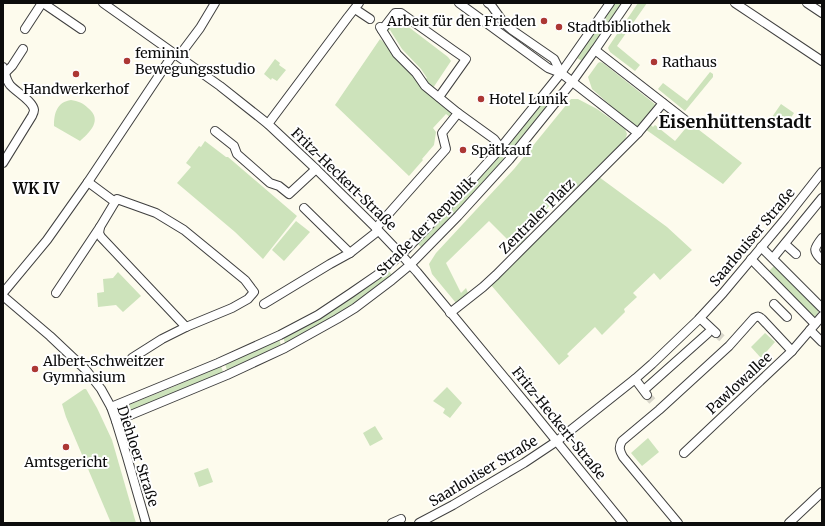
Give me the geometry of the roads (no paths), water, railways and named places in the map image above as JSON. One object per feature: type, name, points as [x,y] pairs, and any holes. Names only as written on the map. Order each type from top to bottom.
[{"type":"street","points":[[25,29],[43,3],[81,29]]},
{"type":"street","name":"Fritz-Heckert-Straße","points":[[103,3],[220,86],[268,124],[316,169],[410,265],[557,441],[623,523]]},
{"type":"street","points":[[3,295],[47,240],[177,55],[200,28],[215,3]]},
{"type":"street","points":[[459,3],[548,68],[561,73],[638,133]]},
{"type":"street","points":[[488,3],[504,23],[512,30],[554,59],[561,73]]},
{"type":"street","name":"Straße der Republik","points":[[111,408],[280,335],[318,315],[377,275],[401,255],[462,191],[500,147],[561,73],[610,3]]},
{"type":"street","name":"Straße der Republik","points":[[116,421],[227,375],[285,348],[355,308],[392,280],[410,265],[458,216],[509,160],[572,82],[627,3]]},
{"type":"street","points":[[735,3],[821,58]]},
{"type":"street","points":[[807,3],[822,12]]},
{"type":"street","points":[[268,124],[357,6],[370,19]]},
{"type":"street","points":[[439,97],[466,58],[401,13],[395,13],[381,29],[398,54],[425,86],[458,113],[494,139],[500,147]]},
{"type":"street","points":[[3,163],[32,116],[34,109],[28,100],[11,86],[4,70],[12,66],[23,49]]},
{"type":"street","points":[[595,50],[685,120]]},
{"type":"street","name":"Zentraler Platz","points":[[450,313],[496,275],[638,133],[663,103]]},
{"type":"street","points":[[264,304],[350,253],[377,230],[446,149],[442,133],[458,113]]},
{"type":"street","points":[[215,131],[234,146],[237,154],[270,183],[279,186],[289,194],[316,169]]},
{"type":"street","name":"Saarlouiser Straße","points":[[420,523],[442,512],[524,463],[557,441],[635,379],[669,349],[700,318],[762,247],[822,172]]},
{"type":"street","points":[[88,182],[115,202]]},
{"type":"street","points":[[56,293],[100,227],[117,198],[156,212],[184,230],[245,280],[254,292],[248,300],[186,327],[162,339],[132,358]]},
{"type":"street","name":"Saarlouiser Straße","points":[[773,258],[822,198]]},
{"type":"street","points":[[304,208],[350,253]]},
{"type":"street","points":[[100,227],[99,233],[101,237],[186,327]]},
{"type":"street","points":[[822,238],[815,249],[816,255],[822,260]]},
{"type":"street","points":[[785,244],[796,254]]},
{"type":"street","points":[[762,247],[822,308]]},
{"type":"street","points":[[751,259],[812,327],[822,342]]},
{"type":"street","name":"Diehloer Straße","points":[[3,295],[86,370],[101,389],[116,421],[146,523]]},
{"type":"street","points":[[774,304],[786,317]]},
{"type":"street","points":[[678,523],[623,457],[619,446],[625,438],[657,407],[757,316],[760,317],[792,350]]},
{"type":"street","name":"Pawlowallee","points":[[684,453],[792,350],[822,316]]},
{"type":"street","points":[[635,379],[646,393],[712,333],[700,318]]},
{"type":"street","points":[[789,523],[822,492]]},
{"type":"street","points":[[392,523],[401,519]]},
{"type":"tunnel","points":[[716,333],[725,341]]},
{"type":"tunnel","points":[[647,395],[655,404]]},
{"type":"place","name":"Arbeit für den Frieden","points":[[544,21]]},
{"type":"place","name":"Stadtbibliothek","points":[[559,27]]},
{"type":"place","name":"feminin Bewegungsstudio","points":[[127,61]]},
{"type":"place","name":"Rathaus","points":[[654,62]]},
{"type":"place","name":"Handwerkerhof","points":[[76,74]]},
{"type":"place","name":"Hotel Lunik","points":[[481,99]]},
{"type":"place","name":"Spätkauf","points":[[463,150]]},
{"type":"place","name":"Albert-Schweitzer Gymnasium","points":[[35,369]]},
{"type":"place","name":"Amtsgericht","points":[[66,447]]},
{"type":"district","name":"Eisenhüttenstadt","points":[[735,122]]},
{"type":"district","name":"WK IV","points":[[36,189]]}]
